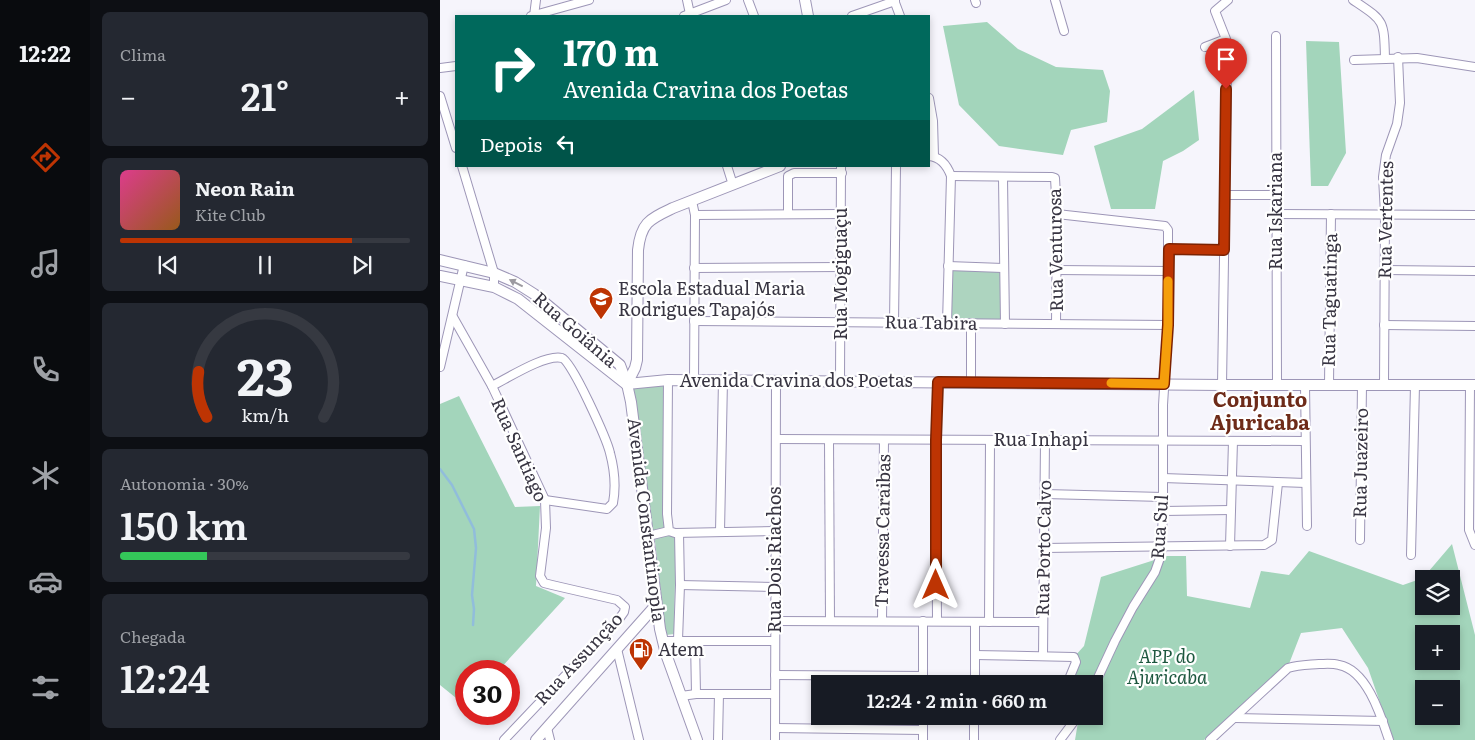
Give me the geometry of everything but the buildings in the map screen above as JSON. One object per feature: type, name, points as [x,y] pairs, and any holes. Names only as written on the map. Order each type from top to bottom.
[{"type":"street","points":[[533,15],[536,0]]},
{"type":"street","points":[[536,15],[589,0]]},
{"type":"street","points":[[687,0],[687,15],[726,0]]},
{"type":"street","points":[[748,0],[754,15]]},
{"type":"street","points":[[805,0],[808,15]]},
{"type":"street","points":[[1054,0],[1064,31]]},
{"type":"street","points":[[1205,47],[1226,39],[1215,11],[1228,0]]},
{"type":"street","points":[[1352,0],[1378,17],[1385,35],[1385,58]]},
{"type":"street","points":[[855,15],[894,1],[900,15]]},
{"type":"street","name":"Rua Iskariana","points":[[1276,36],[1277,385]]},
{"type":"street","name":"Rua Vertentes","points":[[1384,385],[1385,214],[1382,177],[1400,104],[1398,58]]},
{"type":"street","points":[[1354,60],[1417,58],[1475,67]]},
{"type":"street","points":[[440,68],[455,66]]},
{"type":"street","points":[[1222,385],[1227,71]]},
{"type":"street","points":[[440,96],[455,145]]},
{"type":"street","points":[[930,104],[933,121],[931,156],[944,162],[951,176],[947,323]]},
{"type":"street","points":[[462,167],[494,273],[494,287]]},
{"type":"street","points":[[727,167],[733,185]]},
{"type":"street","points":[[627,384],[636,366],[638,354],[638,250],[641,231],[649,220],[658,215],[778,167]]},
{"type":"street","points":[[894,323],[896,167]]},
{"type":"street","points":[[788,214],[788,176],[794,173],[842,170]]},
{"type":"street","name":"Rua Mogiguaçu","points":[[840,381],[842,170]]},
{"type":"street","points":[[951,176],[1003,178],[1005,324]]},
{"type":"street","name":"Rua Venturosa","points":[[1003,178],[1052,177],[1055,180],[1056,324]]},
{"type":"street","points":[[1225,195],[1276,195]]},
{"type":"street","points":[[692,201],[695,215],[694,380]]},
{"type":"street","points":[[695,215],[841,214]]},
{"type":"street","name":"Rua Sul","points":[[1056,214],[1165,226],[1168,230],[1168,325],[1162,441],[1162,547],[1155,572],[1133,607],[1099,675]]},
{"type":"street","points":[[1276,214],[1475,215]]},
{"type":"street","name":"Rua Taguatinga","points":[[1329,385],[1331,214]]},
{"type":"street","points":[[1169,249],[1224,250]]},
{"type":"street","name":"Rua Goiânia","points":[[440,260],[494,273],[515,282],[534,294],[616,361],[620,365],[627,384]]},
{"type":"street","points":[[440,367],[464,265]]},
{"type":"street","points":[[948,266],[1003,268]]},
{"type":"street","points":[[694,268],[841,267]]},
{"type":"street","points":[[1056,270],[1168,271]]},
{"type":"street","points":[[1385,270],[1475,271]]},
{"type":"street","name":"Rua Goiânia","points":[[440,276],[494,287],[518,299],[627,384]]},
{"type":"street","name":"Rua Santiago","points":[[453,317],[492,386],[545,500],[546,528],[540,576],[544,583],[618,600]]},
{"type":"street","name":"Rua Tabira","points":[[694,321],[1168,325]]},
{"type":"street","points":[[971,323],[971,382]]},
{"type":"street","points":[[1384,325],[1475,326]]},
{"type":"street","points":[[492,386],[547,360],[560,358],[568,361],[585,394],[610,452],[614,472],[614,499],[607,509],[545,500]]},
{"type":"street","points":[[668,380],[669,532]]},
{"type":"street","name":"Avenida Cravina dos Poetas","points":[[627,384],[668,380],[723,380],[1472,386]]},
{"type":"street","points":[[720,532],[723,380]]},
{"type":"street","name":"Rua Dois Riachos","points":[[775,740],[776,381]]},
{"type":"street","points":[[937,621],[936,440],[938,382]]},
{"type":"street","name":"Avenida Constantinopla","points":[[627,384],[656,605],[663,641],[697,740]]},
{"type":"street","points":[[1305,385],[1307,526]]},
{"type":"street","name":"Rua Juazeiro","points":[[1360,540],[1362,385]]},
{"type":"street","points":[[1411,555],[1415,385]]},
{"type":"street","points":[[1472,386],[1469,530],[1475,545]]},
{"type":"street","name":"Rua Inhapi","points":[[776,440],[1305,441]]},
{"type":"street","points":[[829,440],[830,621]]},
{"type":"street","name":"Travessa Caraibas","points":[[882,621],[884,440]]},
{"type":"street","points":[[988,622],[990,440]]},
{"type":"street","name":"Rua Porto Calvo","points":[[1043,656],[1045,440]]},
{"type":"street","points":[[1230,546],[1233,441]]},
{"type":"street","points":[[1163,478],[1306,483]]},
{"type":"street","points":[[1044,548],[1259,546],[1272,540],[1278,483]]},
{"type":"street","points":[[1045,494],[1163,497]]},
{"type":"street","points":[[1163,511],[1230,510]]},
{"type":"street","points":[[648,536],[669,532],[775,531]]},
{"type":"street","points":[[678,640],[679,533]]},
{"type":"street","points":[[680,585],[775,587]]},
{"type":"street","name":"Rua Assunção","points":[[504,740],[624,612],[624,605],[618,600]]},
{"type":"street","points":[[536,740],[656,605]]},
{"type":"street","points":[[775,621],[1043,622]]},
{"type":"street","points":[[923,622],[923,675]]},
{"type":"street","points":[[974,675],[975,622]]},
{"type":"street","points":[[663,641],[774,641]]},
{"type":"street","points":[[695,641],[696,694]]},
{"type":"street","points":[[617,649],[639,740]]},
{"type":"street","points":[[974,655],[1074,657],[1076,662],[1072,675]]},
{"type":"street","points":[[1210,740],[1288,668],[1302,665],[1328,664],[1340,665],[1350,669],[1365,684],[1383,721],[1389,740]]},
{"type":"street","points":[[775,675],[811,676]]},
{"type":"street","points":[[681,696],[696,694],[774,694]]},
{"type":"street","points":[[718,740],[719,694]]},
{"type":"street","points":[[1235,718],[1383,721]]},
{"type":"street","points":[[923,725],[923,740]]},
{"type":"street","points":[[974,725],[974,740]]},
{"type":"street","points":[[1060,740],[1071,725]]},
{"type":"street","points":[[547,728],[550,740]]},
{"type":"street","points":[[775,728],[923,730]]},
{"type":"green space","points":[[987,22],[1018,49],[1056,67],[1103,70],[1110,91],[1107,122],[1071,130],[1063,155],[999,146],[959,105],[943,26]]},
{"type":"green space","points":[[1306,41],[1339,42],[1346,153],[1328,186],[1311,186]]},
{"type":"green space","points":[[1194,90],[1199,140],[1163,161],[1155,209],[1111,209],[1094,146],[1142,129]]},
{"type":"green space","points":[[948,266],[1003,268],[1005,324],[947,323]]},
{"type":"green space","points":[[631,381],[663,381],[666,531],[676,531],[674,634],[666,635],[654,533],[650,533]]},
{"type":"green space","points":[[459,396],[515,507],[540,506],[536,586],[565,598],[508,660],[455,660],[455,697],[440,685],[440,404]]},
{"type":"green space","name":"APP do Ajuricaba","points":[[1452,544],[1459,570],[1430,570]]},
{"type":"green space","name":"APP do Ajuricaba","points":[[1309,551],[1403,585],[1415,581],[1415,615],[1460,615],[1460,576],[1475,635],[1475,740],[1393,740],[1368,668],[1342,628],[1301,633],[1287,669],[1204,740],[1075,740],[1078,725],[1103,725],[1103,675],[1069,675],[1074,657],[1084,646],[1101,577],[1167,556],[1186,556],[1187,596],[1250,608],[1261,571],[1289,575]]},
{"type":"waterway","points":[[440,469],[452,485],[474,529],[476,548],[472,595],[474,609],[473,625]]},
{"type":"slow traffic","points":[[1111,383],[1164,384],[1168,325],[1168,281]]},
{"type":"place","name":"Escola Estadual Maria Rodrigues Tapajós","points":[[601,320]]},
{"type":"place","name":"Atem","points":[[641,671]]},
{"type":"district","name":"Conjunto Ajuricaba","points":[[1260,412]]},
{"type":"route","points":[[936,585],[938,382],[1164,384],[1168,325],[1169,249],[1224,250],[1226,89]]}]
